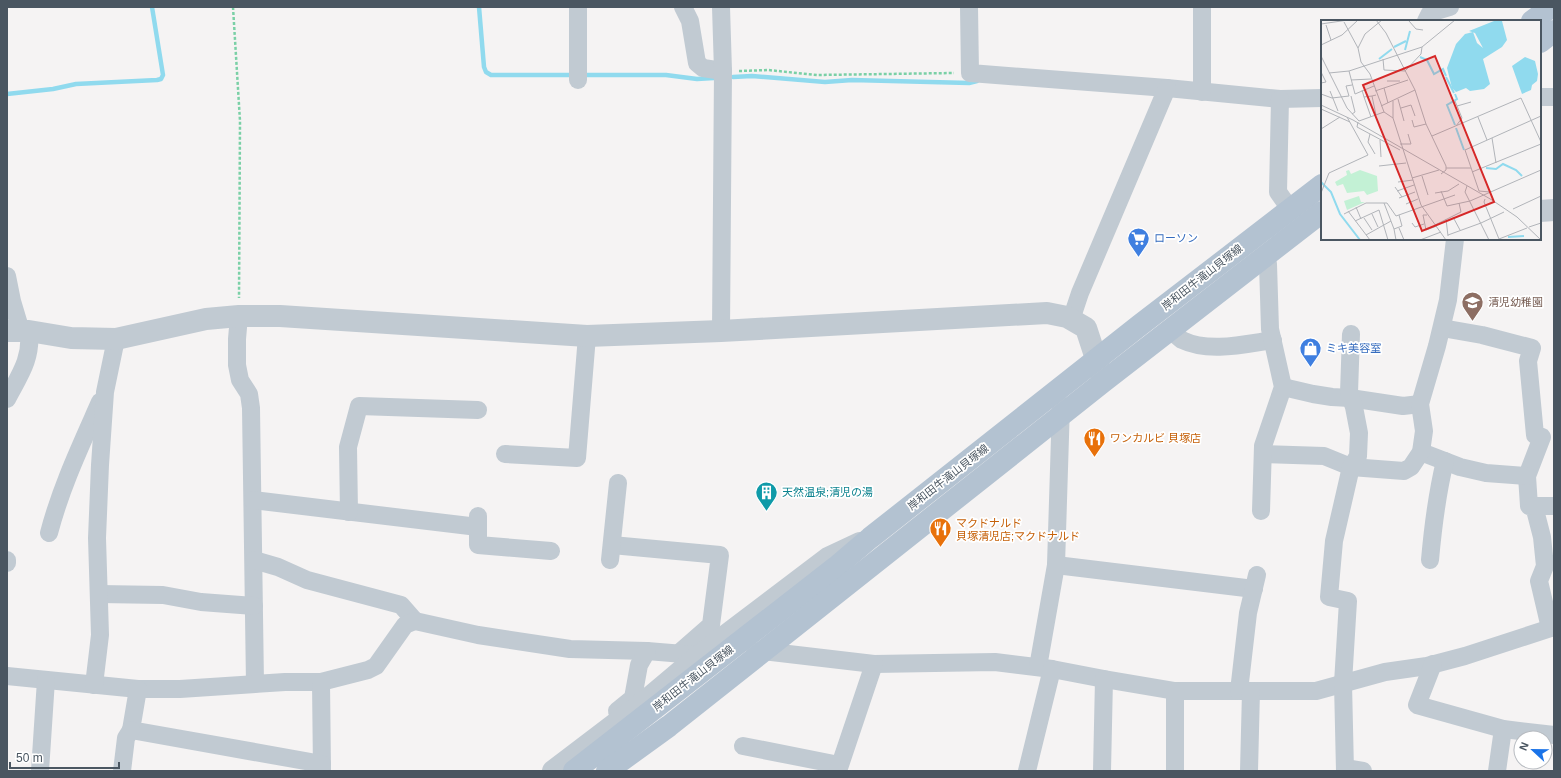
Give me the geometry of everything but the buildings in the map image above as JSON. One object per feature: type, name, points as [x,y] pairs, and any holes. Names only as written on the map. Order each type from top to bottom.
[{"type":"main road","points":[[1533,20],[1551,7]]},
{"type":"main road","points":[[1541,41],[1554,31]]},
{"type":"main road","name":"岸和田牛滝山貝塚線","points":[[575,762],[694,679],[699,655],[836,567],[870,538],[1290,209],[1320,191]]},
{"type":"main road","name":"岸和田牛滝山貝塚線","points":[[607,771],[669,726],[1103,382],[1321,213]]},
{"type":"street","points":[[578,7],[578,75]]},
{"type":"street","points":[[683,7],[690,21],[697,63],[703,68],[723,71]]},
{"type":"street","points":[[721,331],[722,7]]},
{"type":"street","points":[[969,7],[970,73],[1167,88],[1280,99],[1321,98]]},
{"type":"street","points":[[1202,7],[1202,92]]},
{"type":"street","points":[[1426,20],[1430,13],[1451,7],[1453,20]]},
{"type":"street","points":[[1071,320],[1080,293],[1167,88]]},
{"type":"street","points":[[1541,97],[1554,98]]},
{"type":"street","points":[[1280,99],[1278,192],[1290,209]]},
{"type":"street","points":[[1541,211],[1554,210]]},
{"type":"street","points":[[1263,454],[1324,456],[1351,467],[1404,471],[1411,467],[1421,452],[1424,431],[1420,404],[1442,328],[1448,300],[1455,240]]},
{"type":"street","points":[[1261,511],[1263,446],[1283,387],[1270,329],[1268,264],[1265,256]]},
{"type":"street","points":[[7,276],[19,331],[30,344],[26,363],[7,399]]},
{"type":"street","points":[[19,331],[71,338],[116,339],[206,319],[239,316],[280,316],[587,336],[721,331],[1047,313],[1067,317],[1086,328],[1103,382]]},
{"type":"street","points":[[239,316],[237,365],[240,380],[249,394],[251,408],[255,684]]},
{"type":"street","points":[[1442,328],[1482,335],[1532,348],[1528,361],[1536,435],[1548,437],[1527,476],[1529,506],[1554,506]]},
{"type":"street","points":[[1170,330],[1182,340],[1204,346],[1227,346],[1272,340]]},
{"type":"street","points":[[1350,334],[1349,393],[1354,406],[1359,433],[1358,456],[1351,467],[1334,541],[1329,597],[1348,601],[1343,683],[1345,769],[1363,771]]},
{"type":"street","points":[[505,454],[577,458],[587,336]]},
{"type":"street","points":[[94,685],[100,635],[97,538],[100,465],[105,392],[116,339]]},
{"type":"street","points":[[1027,771],[1045,668],[1056,565],[1062,387]]},
{"type":"street","points":[[1283,387],[1313,394],[1403,406],[1420,404]]},
{"type":"street","points":[[49,533],[57,502],[72,464],[105,392]]},
{"type":"street","points":[[349,512],[348,446],[359,406],[478,410]]},
{"type":"street","points":[[1421,452],[1460,467],[1486,473],[1527,476]]},
{"type":"street","points":[[1430,560],[1435,511],[1445,461]]},
{"type":"street","points":[[618,483],[611,552],[720,555],[711,626],[699,655]]},
{"type":"street","points":[[253,500],[349,512],[478,521],[478,545],[551,551]]},
{"type":"street","points":[[7,676],[138,689],[180,689],[285,682],[321,682],[368,670],[376,666],[405,625],[415,621],[478,635],[570,649],[647,651],[699,655],[764,651],[874,664],[995,662],[1045,668],[1175,691],[1316,691],[1385,672],[1433,664],[1465,656],[1552,627],[1539,581],[1544,566],[1542,537],[1534,506]]},
{"type":"street","points":[[254,560],[278,567],[308,580],[401,605],[415,621]]},
{"type":"street","points":[[1056,565],[1255,582],[1248,613],[1245,691],[1249,771]]},
{"type":"street","points":[[99,594],[164,595],[201,602],[254,606]]},
{"type":"street","points":[[553,771],[575,762],[598,727],[633,698],[639,665],[647,651]]},
{"type":"street","points":[[743,746],[838,768],[874,664]]},
{"type":"street","points":[[1433,664],[1417,705],[1503,729],[1554,735]]},
{"type":"street","points":[[624,771],[736,673]]},
{"type":"street","points":[[1102,771],[1104,679]]},
{"type":"street","points":[[40,771],[46,680]]},
{"type":"street","points":[[131,730],[322,768],[321,682]]},
{"type":"street","points":[[122,771],[126,738],[131,730],[138,689]]},
{"type":"street","points":[[1175,691],[1175,771]]},
{"type":"street","points":[[1497,771],[1503,729]]},
{"type":"path","points":[[233,7],[240,121],[239,316]]},
{"type":"path","points":[[723,71],[768,70],[817,75],[970,73]]},
{"type":"waterway","points":[[7,94],[53,89],[76,84],[161,79],[163,75],[152,7]]},
{"type":"waterway","points":[[479,7],[484,67],[486,72],[491,75],[575,75]]},
{"type":"waterway","points":[[582,75],[666,75],[697,79],[714,78]]},
{"type":"waterway","points":[[733,77],[752,76],[825,82],[852,80],[969,83],[977,81]]},
{"type":"place","name":"ローソン","points":[[1138,258]]},
{"type":"place","name":"清児幼稚園","points":[[1472,322]]},
{"type":"place","name":"ミキ美容室","points":[[1311,368]]},
{"type":"place","name":"ワンカルビ 貝塚店","points":[[1094,458]]},
{"type":"place","name":"天然温泉;清児の湯","points":[[767,512]]},
{"type":"place","name":"マクドナルド 貝塚清児店;マクドナルド","points":[[940,548]]}]
